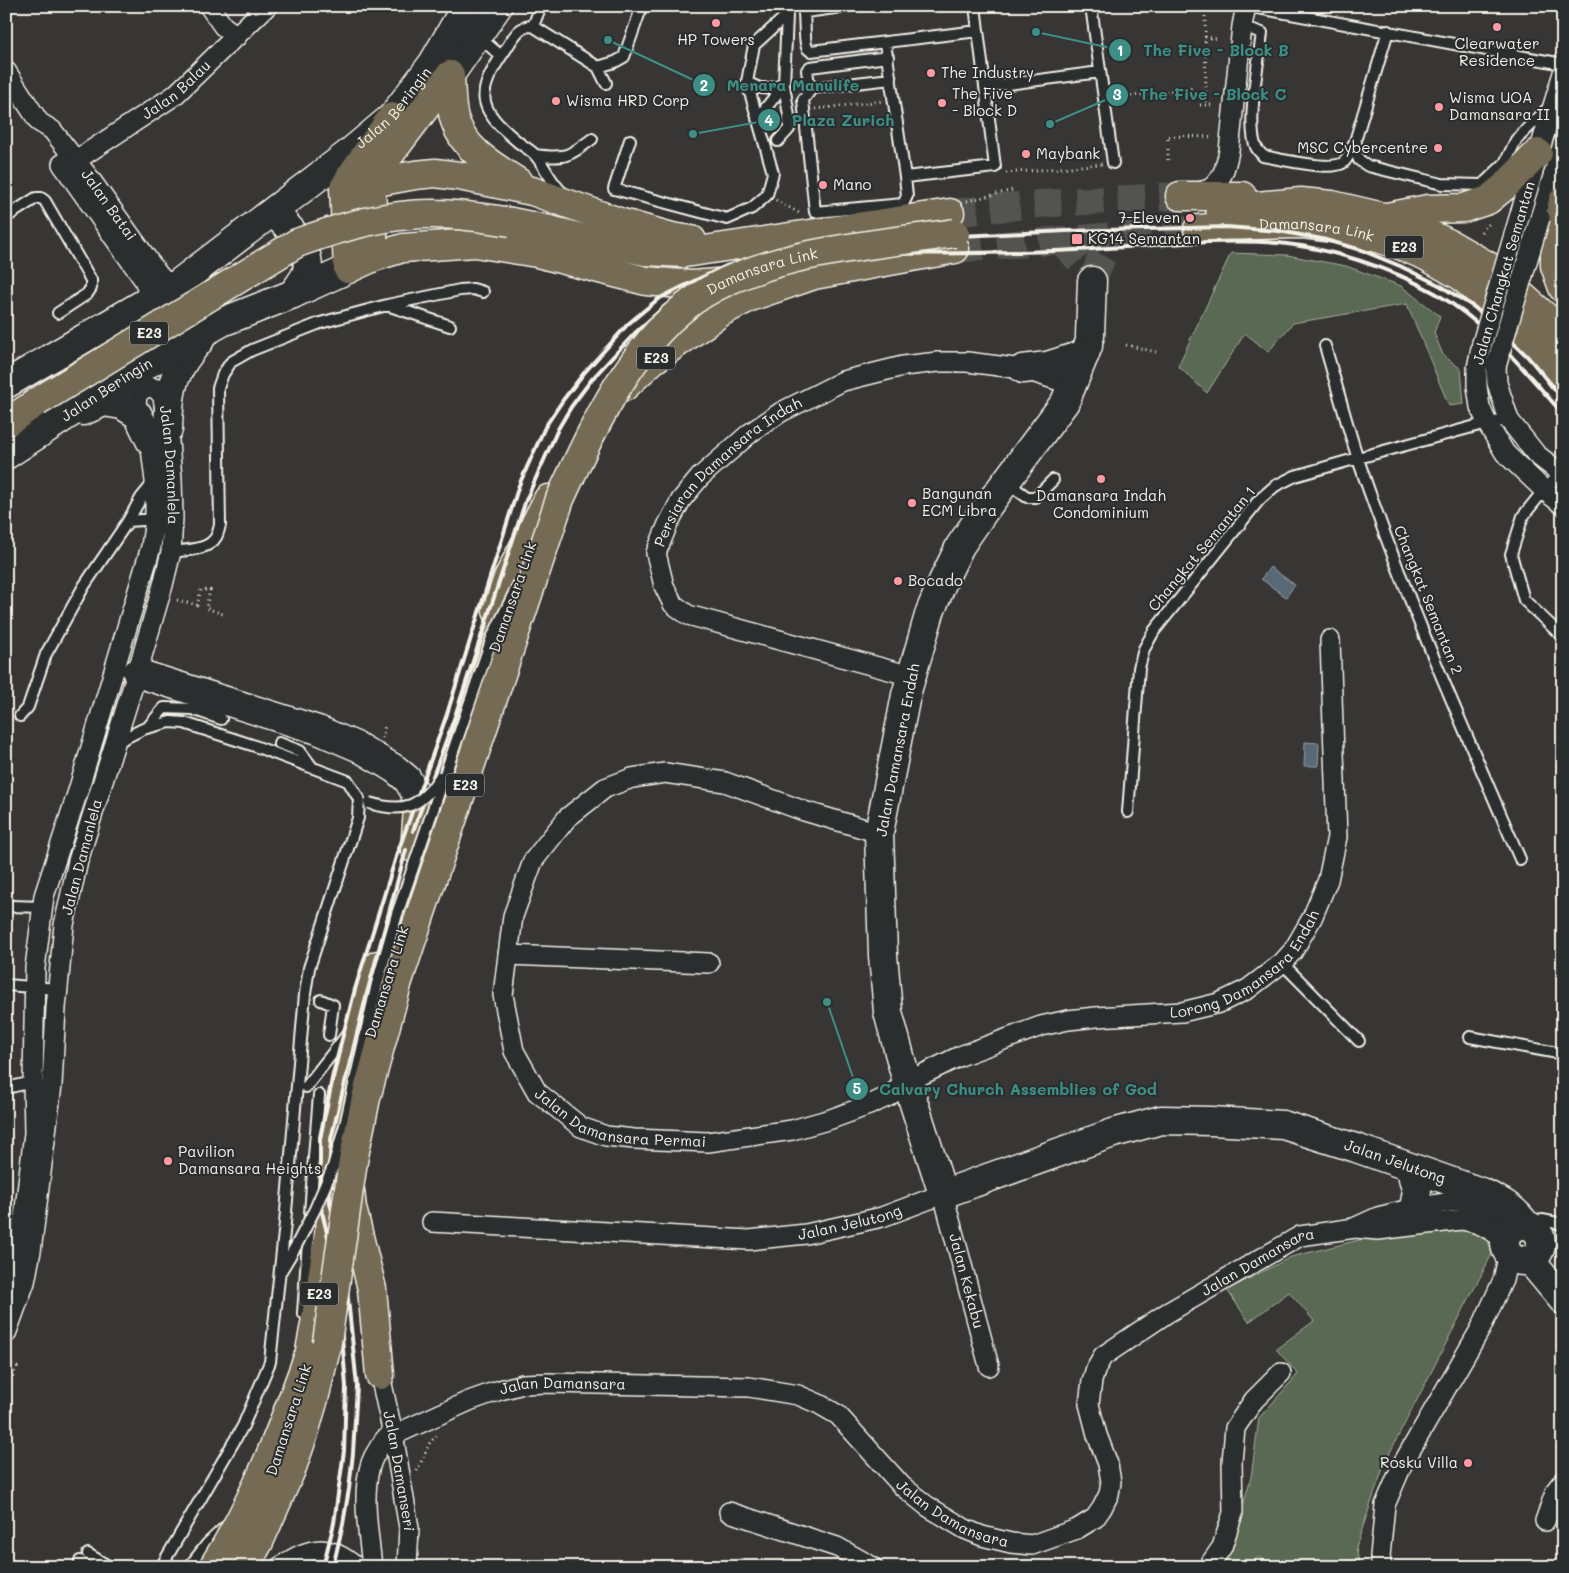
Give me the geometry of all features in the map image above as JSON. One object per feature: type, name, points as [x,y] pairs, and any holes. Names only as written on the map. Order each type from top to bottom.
[{"type":"highway","points":[[374,257],[371,184],[374,175],[450,75]]},
{"type":"highway","points":[[450,75],[452,107],[464,141],[484,160],[532,191]]},
{"type":"highway","points":[[392,117],[344,188],[348,269],[374,257],[403,248],[475,243],[554,257],[646,281],[692,285],[760,280],[806,274],[814,275]]},
{"type":"highway","points":[[1383,217],[1428,209],[1464,208],[1488,200],[1550,149]]},
{"type":"highway","points":[[344,188],[435,173],[459,176],[532,191],[622,223],[672,237],[728,246]]},
{"type":"highway","points":[[403,178],[394,189],[391,203],[394,218],[402,231],[416,239],[433,245]]},
{"type":"highway","name":"Damansara Link","points":[[1189,212],[1244,196],[1280,203],[1301,202],[1332,205],[1383,217],[1416,228],[1448,243],[1488,266],[1548,319],[1563,336]]},
{"type":"highway","points":[[1563,201],[1555,238],[1555,266],[1563,288]]},
{"type":"highway","name":"Damansara Link","points":[[1189,212],[1251,225],[1302,224],[1353,231],[1397,244],[1426,256],[1461,276],[1532,340],[1563,379]]},
{"type":"highway","name":"E23","points":[[6,417],[37,402],[297,243],[332,230],[400,215],[472,216],[511,222],[645,251],[685,253],[728,246],[955,225]]},
{"type":"highway","name":"Damansara Link","points":[[236,1567],[287,1437],[307,1367],[343,1150],[380,997],[482,686],[554,499],[574,453],[615,396],[653,360],[721,312],[750,297],[955,225]]},
{"type":"highway","name":"Damansara Link","points":[[245,1567],[291,1470],[304,1433],[326,1349],[353,1161],[366,1098],[396,989],[554,499],[612,396],[638,357],[661,330],[703,295],[727,281],[792,259],[843,250],[955,225]]},
{"type":"highway","points":[[6,423],[37,402]]},
{"type":"highway","points":[[218,1567],[236,1519],[274,1434],[292,1375],[339,1126],[365,1010],[415,848],[508,578],[554,499]]},
{"type":"highway","points":[[415,848],[418,809]]},
{"type":"highway","points":[[343,1150],[352,1208],[372,1289],[380,1375]]},
{"type":"highway","points":[[213,1567],[229,1542],[254,1493],[288,1413],[334,1284]]},
{"type":"highway","points":[[204,1567],[236,1519]]},
{"type":"street","points":[[209,6],[223,26],[237,36]]},
{"type":"street","name":"Jalan Balau","points":[[75,161],[175,95],[266,6]]},
{"type":"street","name":"Jalan Beringin","points":[[6,384],[179,283],[340,160],[392,117],[433,63],[466,6]]},
{"type":"street","name":"Jalan Beringin","points":[[450,75],[498,6]]},
{"type":"street","points":[[1189,212],[1226,170],[1242,26],[1246,6]]},
{"type":"street","name":"Jalan Batai","points":[[6,71],[39,122],[41,136],[144,280],[146,302]]},
{"type":"street","name":"Jalan Changkat Semantan","points":[[1562,474],[1536,454],[1509,420],[1497,383],[1496,367],[1540,218],[1550,149],[1553,103],[1563,73]]},
{"type":"street","name":"Jalan Batai","points":[[39,122],[52,130],[164,281],[179,283]]},
{"type":"street","name":"Jalan Changkat Semantan","points":[[1550,149],[1521,211],[1482,343],[1477,368],[1477,386],[1480,407],[1505,453],[1544,490],[1563,505]]},
{"type":"street","name":"Jalan Beringin","points":[[229,246],[324,193],[344,188]]},
{"type":"street","points":[[280,218],[294,233],[306,255],[308,265],[306,274],[293,294]]},
{"type":"street","name":"Jalan Beringin","points":[[6,455],[94,396],[222,322],[293,294],[348,269]]},
{"type":"street","name":"Jalan Damansara Endah","points":[[943,1194],[907,1082],[888,1012],[883,956],[879,833],[906,695],[930,612],[960,546],[1065,402],[1088,345],[1092,281]]},
{"type":"street","points":[[47,428],[104,402],[114,403],[131,409],[159,435],[168,410],[177,370],[189,352],[205,334],[222,322]]},
{"type":"street","points":[[1023,369],[1047,366],[1088,345]]},
{"type":"street","name":"Persiaran Damansara Indah","points":[[911,676],[688,615],[673,604],[664,586],[656,554],[680,500],[700,478],[750,433],[781,412],[843,381],[903,366],[938,362],[968,362],[1023,369],[1072,386]]},
{"type":"street","name":"Jalan Damanlela","points":[[6,1280],[21,1242],[34,1133],[35,968],[44,896],[78,792],[126,670],[163,585],[171,552],[156,481],[159,435]]},
{"type":"street","name":"Jalan Damanlela","points":[[6,1334],[25,1282],[31,1251],[52,1085],[57,989],[64,925],[78,861],[114,743],[126,670],[151,547],[164,518],[172,479],[159,435]]},
{"type":"street","name":"Lorong Damansara Endah","points":[[907,1082],[960,1056],[1041,1026],[1068,1020],[1096,1017],[1182,1012],[1219,1004],[1248,990],[1282,963],[1293,951],[1312,918],[1328,880],[1337,837],[1330,640]]},
{"type":"street","points":[[126,670],[318,730],[358,747],[395,769],[407,779],[415,792],[418,809]]},
{"type":"street","name":"Jalan Damansara Permai","points":[[879,833],[804,811],[725,782],[665,773],[632,778],[605,788],[567,818],[533,861],[513,916],[503,995],[514,1051],[537,1092],[581,1127],[606,1136],[708,1142],[792,1130],[831,1119],[869,1105],[889,1096],[907,1082]]},
{"type":"street","points":[[508,955],[709,963]]},
{"type":"street","name":"Jalan Jelutong","points":[[432,1222],[749,1240],[806,1234],[882,1217],[1113,1133],[1161,1120],[1283,1125],[1356,1148],[1496,1198],[1520,1216],[1521,1241],[1563,1300]]},
{"type":"street","name":"Jalan Jelutong","points":[[1252,1124],[1279,1135],[1412,1179],[1468,1202]]},
{"type":"street","points":[[1412,1179],[1417,1191],[1414,1208]]},
{"type":"street","name":"Jalan Kekabu","points":[[943,1194],[989,1366]]},
{"type":"street","name":"Jalan Damansara","points":[[1355,1228],[1378,1217],[1414,1208],[1456,1201],[1485,1206],[1521,1241]]},
{"type":"street","name":"Jalan Damansara","points":[[393,1434],[469,1401],[523,1384],[749,1387],[775,1390],[798,1395],[838,1415],[902,1486],[927,1506],[965,1529],[982,1536],[1011,1543],[1032,1545],[1078,1529],[1095,1518],[1109,1494],[1111,1482],[1108,1464],[1097,1435],[1089,1404],[1096,1368],[1103,1356],[1167,1312],[1300,1236],[1355,1228],[1378,1230],[1461,1220],[1474,1221],[1521,1241]]},
{"type":"street","points":[[1382,1567],[1380,1556],[1385,1505],[1403,1463],[1481,1328],[1514,1281],[1521,1241]]},
{"type":"street","name":"Jalan Jelutong","points":[[1521,1241],[1563,1290]]},
{"type":"street","points":[[1208,1567],[1222,1547],[1233,1513],[1232,1462],[1235,1428],[1254,1400],[1281,1373]]},
{"type":"street","name":"Jalan Damanseri","points":[[380,1375],[393,1434],[409,1528],[407,1567]]},
{"type":"street","points":[[372,1567],[366,1492],[369,1468],[385,1438],[393,1434]]},
{"type":"street","points":[[1545,1521],[1556,1490],[1563,1481]]},
{"type":"street","points":[[729,1512],[837,1547],[873,1567]]},
{"type":"street","points":[[280,1567],[293,1557],[312,1550],[332,1551],[346,1558],[356,1567]]},
{"type":"lane","points":[[533,26],[541,6]]},
{"type":"lane","points":[[598,67],[624,57],[642,6]]},
{"type":"lane","points":[[848,6],[817,8],[804,14],[806,48],[811,51],[978,31]]},
{"type":"lane","points":[[905,177],[995,167],[975,6]]},
{"type":"lane","points":[[1091,6],[1113,163]]},
{"type":"lane","points":[[1246,6],[1563,64]]},
{"type":"lane","points":[[630,140],[614,189],[727,219],[752,208],[767,195],[773,173],[747,82],[754,45],[788,10]]},
{"type":"lane","points":[[778,141],[789,129],[784,85],[788,10]]},
{"type":"lane","points":[[588,210],[567,197],[558,188],[535,155],[494,120],[486,109],[485,86],[515,34],[527,25],[533,26],[598,67],[606,83]]},
{"type":"lane","points":[[1242,26],[1262,33],[1251,121],[1257,149],[1263,156],[1326,166],[1341,164],[1350,153],[1388,31]]},
{"type":"lane","points":[[478,36],[501,56]]},
{"type":"lane","points":[[885,43],[888,57],[907,196],[903,204],[815,212],[803,100],[812,88],[891,79]]},
{"type":"lane","points":[[812,88],[809,85],[807,70],[810,67],[888,57]]},
{"type":"lane","points":[[985,87],[1100,72]]},
{"type":"lane","points":[[747,82],[756,88],[764,89],[784,85]]},
{"type":"lane","points":[[757,119],[784,85]]},
{"type":"lane","points":[[1356,138],[1356,152],[1359,160],[1368,166],[1442,184],[1482,185],[1505,162],[1516,140],[1553,103]]},
{"type":"lane","points":[[535,155],[562,157],[572,154],[592,139]]},
{"type":"lane","points":[[6,217],[36,198],[41,198],[45,201],[91,280],[91,288],[87,294],[58,313]]},
{"type":"lane","points":[[171,552],[201,548],[210,544],[216,537],[220,525],[218,388],[222,374],[231,362],[252,350],[320,324],[387,305],[460,290],[473,289],[484,292]]},
{"type":"lane","points":[[387,305],[450,326]]},
{"type":"lane","name":"Changkat Semantan 2","points":[[1325,346],[1358,458],[1404,585],[1520,859]]},
{"type":"lane","name":"Changkat Semantan 1","points":[[1128,812],[1139,668],[1144,649],[1154,631],[1259,500],[1275,486],[1295,476],[1487,423],[1509,420]]},
{"type":"lane","points":[[1562,474],[1544,490],[1523,516],[1511,554],[1524,600],[1563,637]]},
{"type":"lane","points":[[1006,481],[1027,497],[1036,498],[1053,480]]},
{"type":"lane","points":[[20,716],[28,707],[46,654],[84,586],[141,498],[156,481]]},
{"type":"lane","points":[[279,1274],[316,1209],[332,1167],[345,1125],[377,984],[397,914],[492,638],[524,573],[554,499]]},
{"type":"lane","points":[[128,520],[164,518]]},
{"type":"lane","points":[[148,727],[164,708],[192,709],[221,719]]},
{"type":"lane","points":[[114,743],[148,727],[170,722],[184,723],[348,780],[364,801],[386,808],[404,808],[420,801],[433,787],[454,750]]},
{"type":"lane","points":[[279,743],[300,751],[312,767]]},
{"type":"lane","points":[[161,1567],[242,1426],[270,1362],[309,968],[364,801]]},
{"type":"lane","points":[[6,910],[10,906],[43,908]]},
{"type":"lane","points":[[1282,963],[1359,1042]]},
{"type":"lane","points":[[6,985],[57,989]]},
{"type":"lane","points":[[321,1000],[333,1005],[329,1035]]},
{"type":"lane","points":[[306,1087],[365,1010]]},
{"type":"lane","points":[[1470,1037],[1563,1054]]},
{"type":"lane","points":[[7,1087],[33,1082],[52,1085]]},
{"type":"lane","points":[[304,1313],[319,1096]]},
{"type":"lane","points":[[1521,1241],[1542,1220],[1563,1224]]},
{"type":"lane","points":[[189,1567],[206,1544],[236,1519]]},
{"type":"lane","points":[[85,1560],[110,1567]]},
{"type":"path","points":[[1205,6],[1206,105]]},
{"type":"path","points":[[1204,37],[1217,39]]},
{"type":"path","points":[[1104,100],[1195,88]]},
{"type":"path","points":[[804,111],[894,99]]},
{"type":"path","points":[[1200,105],[1211,105]]},
{"type":"path","points":[[1168,160],[1168,136],[1210,137]]},
{"type":"path","points":[[995,167],[1005,173],[1113,163]]},
{"type":"path","points":[[955,225],[1012,190]]},
{"type":"path","points":[[767,195],[801,214]]},
{"type":"path","points":[[1126,344],[1156,352]]},
{"type":"path","points":[[177,600],[198,605],[201,590],[210,590],[206,608],[223,614]]},
{"type":"path","points":[[381,740],[385,726]]},
{"type":"path","points":[[6,1390],[17,1367],[8,1362]]},
{"type":"path","points":[[416,1472],[430,1442],[441,1432]]},
{"type":"green space","points":[[1231,253],[1287,255],[1346,266],[1401,286],[1440,316],[1434,333],[1443,355],[1461,369],[1464,404],[1449,406],[1407,304],[1293,323],[1268,352],[1245,333],[1207,393],[1178,366]]},
{"type":"green space","points":[[1462,1228],[1482,1232],[1493,1252],[1385,1462],[1356,1547],[1360,1567],[1280,1567],[1258,1557],[1249,1567],[1219,1567],[1233,1541],[1251,1477],[1259,1418],[1298,1374],[1276,1349],[1314,1321],[1289,1292],[1249,1322],[1227,1290],[1291,1257],[1387,1233]]},
{"type":"water","points":[[1270,567],[1295,585],[1286,597],[1261,579]]},
{"type":"water","points":[[1305,742],[1319,743],[1318,766],[1304,766]]},
{"type":"tunnel","points":[[950,213],[1037,204],[1180,196]]},
{"type":"tunnel","points":[[955,249],[1198,229]]},
{"type":"tunnel","points":[[1092,281],[1102,257],[1115,236]]},
{"type":"tunnel","points":[[1060,241],[1078,259],[1092,281]]},
{"type":"railway","points":[[323,1567],[334,1523],[344,1451],[346,1386],[334,1263],[320,1203],[320,1137],[333,1074],[355,989],[396,857],[446,717],[519,485],[545,427],[563,400],[584,373],[628,324],[658,299],[698,279],[726,266],[791,248],[833,242],[1066,231],[1227,227],[1279,231],[1322,239],[1361,250],[1441,286],[1474,307],[1497,327],[1527,356],[1563,398]]},
{"type":"railway","points":[[413,831],[454,719],[526,500],[558,429],[571,407],[592,379],[635,333],[665,306],[697,287],[729,276],[801,258],[839,255],[986,253],[1228,242],[1279,243],[1339,254],[1399,275],[1435,293],[1471,318],[1504,348],[1563,414]]},
{"type":"railway","points":[[333,1567],[349,1489],[357,1386],[344,1260],[330,1203],[331,1139],[367,993],[406,850]]},
{"type":"place","name":"HP Towers","points":[[716,23]]},
{"type":"place","name":"Clearwater Residence","points":[[1497,27]]},
{"type":"place","name":"The Five - Block B","points":[[1036,32]]},
{"type":"place","name":"Menara Manulife","points":[[608,40]]},
{"type":"place","name":"The Industry","points":[[931,73]]},
{"type":"place","name":"Wisma HRD Corp","points":[[556,101]]},
{"type":"place","name":"The Five - Block D","points":[[942,103]]},
{"type":"place","name":"Wisma UOA Damansara II","points":[[1439,107]]},
{"type":"place","name":"The Five - Block C","points":[[1050,124]]},
{"type":"place","name":"Plaza Zurich","points":[[693,134]]},
{"type":"place","name":"MSC Cybercentre","points":[[1438,148]]},
{"type":"place","name":"Maybank","points":[[1026,154]]},
{"type":"place","name":"Mano","points":[[823,185]]},
{"type":"place","name":"7-Eleven","points":[[1190,218]]},
{"type":"place","name":"KG14 Semantan","points":[[1077,239]]},
{"type":"place","name":"Damansara Indah Condominium","points":[[1101,479]]},
{"type":"place","name":"Bangunan ECM Libra","points":[[912,503]]},
{"type":"place","name":"Bocado","points":[[898,581]]},
{"type":"place","name":"Calvary Church Assemblies of God","points":[[827,1002]]},
{"type":"place","name":"Pavilion Damansara Heights","points":[[168,1161]]},
{"type":"place","name":"Rosku Villa","points":[[1468,1463]]}]
